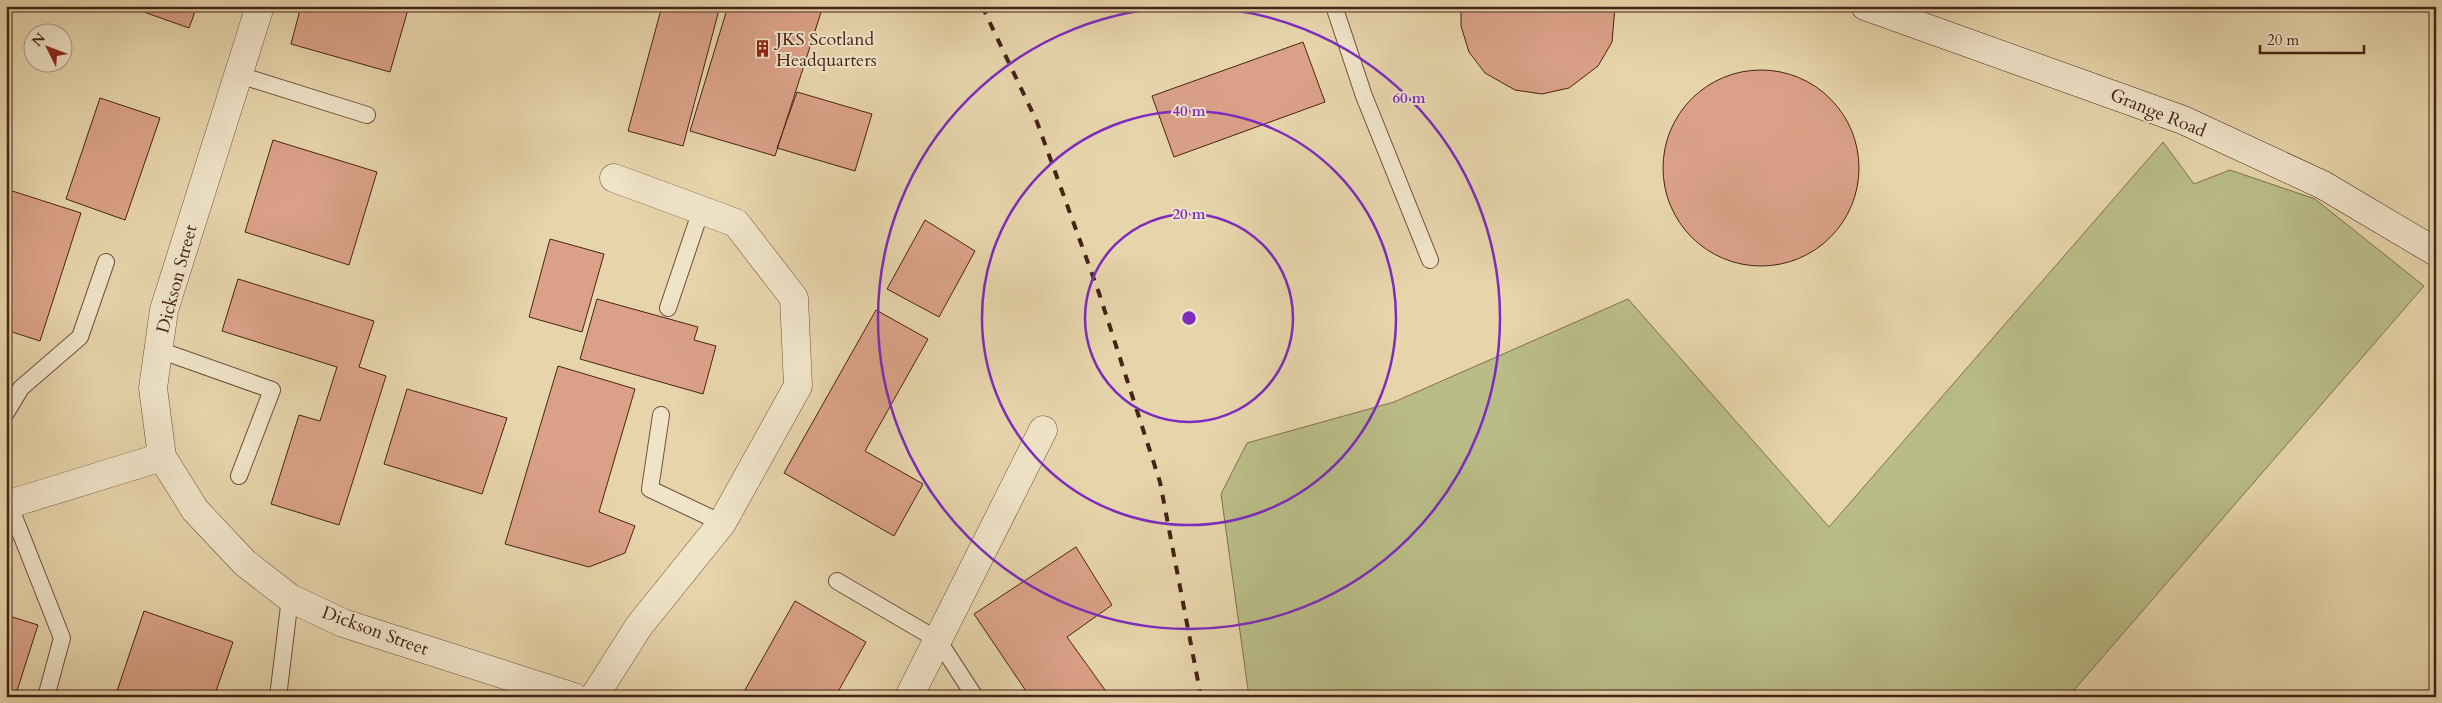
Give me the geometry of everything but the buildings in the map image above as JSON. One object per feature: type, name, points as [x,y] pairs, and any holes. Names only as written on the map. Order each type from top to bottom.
[{"type":"street","name":"Dickson Street","points":[[260,6],[164,310],[153,388],[162,457],[195,510],[245,563],[290,598],[343,623],[574,697]]},
{"type":"street","name":"Grange Road","points":[[1865,6],[2183,120],[2323,185],[2436,252]]},
{"type":"street","points":[[594,697],[639,626],[722,523],[798,386],[794,298],[736,223],[614,178]]},
{"type":"street","points":[[909,697],[1043,430]]},
{"type":"street","points":[[7,505],[162,457]]},
{"type":"lane","points":[[1334,6],[1364,96],[1430,260]]},
{"type":"lane","points":[[239,75],[367,115]]},
{"type":"lane","points":[[668,308],[701,210]]},
{"type":"lane","points":[[6,412],[21,388],[80,337],[106,262]]},
{"type":"lane","points":[[158,350],[272,390],[239,476]]},
{"type":"lane","points":[[660,415],[650,489],[722,523]]},
{"type":"lane","points":[[7,505],[62,638],[46,697]]},
{"type":"lane","points":[[837,582],[938,640],[975,696]]},
{"type":"lane","points":[[278,697],[290,598]]},
{"type":"green space","points":[[2163,142],[2194,184],[2230,170],[2315,199],[2424,286],[2068,697],[1249,697],[1221,494],[1247,443],[1394,402],[1628,299],[1829,527]]},
{"type":"railway","points":[[982,6],[1037,122],[1099,293],[1160,482],[1201,697]]},
{"type":"place","name":"JKS Scotland Headquarters","points":[[762,49]]}]
